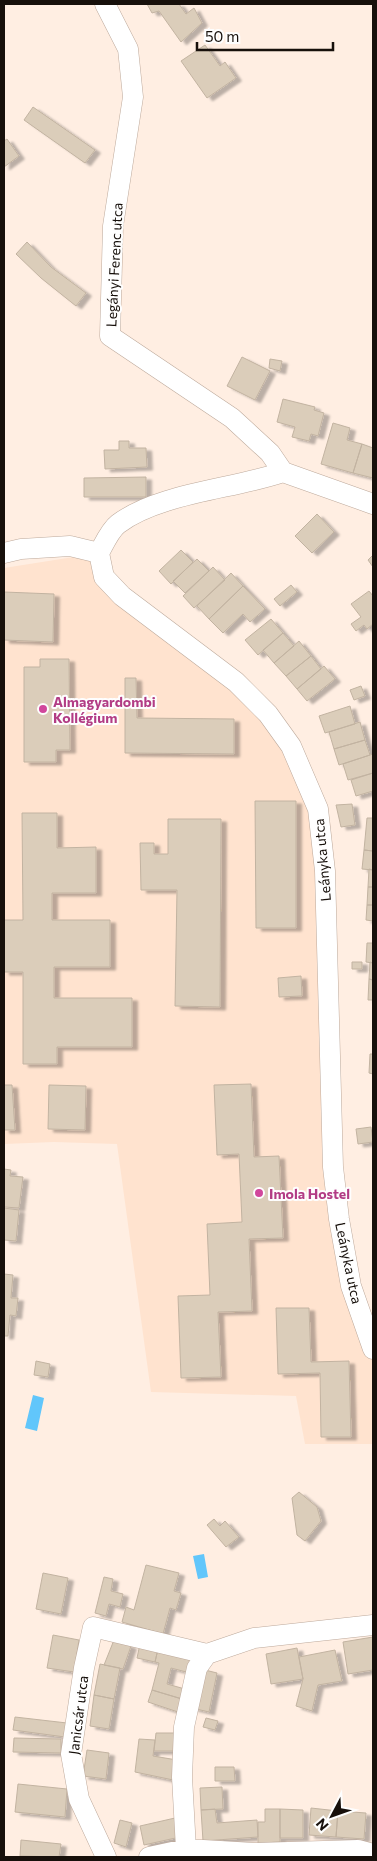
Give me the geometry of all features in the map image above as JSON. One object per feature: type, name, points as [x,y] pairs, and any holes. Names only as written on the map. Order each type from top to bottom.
[{"type":"street","name":"Legányi Ferenc utca","points":[[106,4],[128,49],[133,97],[113,226],[110,336],[232,418],[270,453],[283,472]]},
{"type":"street","points":[[4,553],[21,549],[70,546],[99,553],[117,525],[150,507],[203,492],[259,480],[283,472],[373,504]]},
{"type":"street","name":"Leányka utca","points":[[99,553],[104,577],[122,596],[236,682],[268,714],[291,746],[318,809],[325,871],[333,1168],[339,1219],[351,1286],[373,1349]]},
{"type":"street","points":[[186,1849],[182,1777],[184,1727],[197,1668],[207,1654],[254,1638],[373,1625]]},
{"type":"street","name":"Janicsár utca","points":[[106,1857],[78,1799],[71,1754],[84,1668],[93,1627],[207,1654]]},
{"type":"street","points":[[149,1857],[186,1849],[254,1853],[358,1850],[373,1854]]},
{"type":"shaded area","points":[[99,553],[104,577],[268,714],[318,809],[333,1167],[373,1349],[373,1444],[305,1444],[296,1396],[151,1392],[117,1144],[54,1142],[4,1144],[4,568]]},
{"type":"water","points":[[33,1395],[44,1398],[37,1431],[25,1428]]},
{"type":"water","points":[[204,1554],[208,1577],[198,1579],[193,1556]]},
{"type":"building","points":[[147,4],[179,4],[186,14],[194,8],[202,23],[181,42],[159,11],[152,13]]},
{"type":"building","points":[[205,45],[220,66],[225,62],[236,78],[207,98],[181,61]]},
{"type":"building","points":[[33,107],[95,150],[85,163],[24,120]]},
{"type":"building","points":[[7,139],[19,156],[4,167],[4,141]]},
{"type":"building","points":[[27,242],[51,267],[86,293],[76,306],[41,278],[16,254]]},
{"type":"building","points":[[242,357],[270,371],[255,400],[227,386]]},
{"type":"building","points":[[270,359],[282,361],[280,371],[269,368]]},
{"type":"building","points":[[283,399],[315,407],[314,410],[324,413],[318,436],[311,434],[309,441],[292,437],[295,427],[277,422]]},
{"type":"building","points":[[333,423],[350,428],[347,440],[362,444],[353,473],[321,464]]},
{"type":"building","points":[[119,441],[129,441],[129,448],[146,448],[147,467],[105,469],[104,450],[119,450]]},
{"type":"building","points":[[362,444],[373,448],[373,478],[353,473]]},
{"type":"building","points":[[146,477],[146,497],[84,497],[84,478]]},
{"type":"building","points":[[317,514],[334,532],[312,553],[295,536]]},
{"type":"building","points":[[181,550],[193,562],[171,584],[159,571]]},
{"type":"building","points":[[373,555],[373,567],[368,560]]},
{"type":"building","points":[[197,559],[209,571],[185,593],[173,581]]},
{"type":"building","points":[[213,567],[225,580],[194,608],[183,596]]},
{"type":"building","points":[[231,573],[243,586],[209,619],[197,606]]},
{"type":"building","points":[[291,585],[297,592],[280,606],[274,599]]},
{"type":"building","points":[[243,586],[265,609],[250,622],[243,614],[223,633],[209,619]]},
{"type":"building","points":[[369,591],[373,596],[373,624],[367,629],[364,625],[356,631],[351,624],[361,617],[351,604]]},
{"type":"building","points":[[4,592],[54,594],[53,642],[4,640]]},
{"type":"building","points":[[271,619],[283,633],[258,655],[245,640]]},
{"type":"building","points":[[283,633],[294,646],[274,663],[263,650]]},
{"type":"building","points":[[299,641],[311,656],[286,676],[274,663]]},
{"type":"building","points":[[311,656],[321,669],[297,689],[286,676]]},
{"type":"building","points":[[40,659],[69,659],[70,750],[56,750],[56,762],[24,762],[24,667],[40,667]]},
{"type":"building","points":[[324,666],[335,679],[307,701],[297,689]]},
{"type":"building","points":[[125,678],[136,678],[137,718],[234,719],[234,754],[125,753]]},
{"type":"building","points":[[361,686],[365,696],[354,700],[350,690]]},
{"type":"building","points":[[350,706],[355,724],[325,733],[319,716]]},
{"type":"building","points":[[360,722],[365,740],[334,749],[329,732]]},
{"type":"building","points":[[365,740],[370,755],[339,765],[334,749]]},
{"type":"building","points":[[373,754],[373,773],[348,780],[343,764]]},
{"type":"building","points":[[373,773],[373,791],[356,796],[351,780]]},
{"type":"building","points":[[255,801],[296,801],[296,928],[256,928]]},
{"type":"building","points":[[352,804],[355,825],[341,827],[336,805]]},
{"type":"building","points":[[22,813],[57,813],[57,848],[96,847],[96,893],[52,893],[52,920],[110,920],[110,967],[54,967],[54,998],[132,998],[132,1047],[57,1047],[57,1064],[23,1064],[23,972],[4,972],[4,920],[23,920]]},
{"type":"building","points":[[367,818],[373,818],[373,851],[364,850]]},
{"type":"building","points":[[168,819],[221,819],[220,1007],[175,1006],[177,890],[141,890],[140,843],[154,843],[154,854],[168,854]]},
{"type":"building","points":[[364,850],[373,851],[373,870],[362,869]]},
{"type":"building","points":[[369,869],[373,870],[373,887],[368,887]]},
{"type":"building","points":[[368,887],[373,887],[373,905],[367,905]]},
{"type":"building","points":[[367,905],[373,905],[373,921],[366,920]]},
{"type":"building","points":[[367,943],[373,943],[373,963],[366,962]]},
{"type":"building","points":[[352,962],[362,962],[362,969],[352,969]]},
{"type":"building","points":[[370,962],[373,963],[373,980],[369,979]]},
{"type":"building","points":[[301,976],[302,996],[279,997],[278,978]]},
{"type":"building","points":[[369,979],[373,980],[373,1000],[368,1000]]},
{"type":"building","points":[[370,1054],[373,1054],[373,1074],[369,1073]]},
{"type":"building","points":[[251,1084],[254,1157],[279,1156],[283,1238],[249,1239],[252,1311],[218,1312],[221,1377],[181,1378],[178,1296],[210,1295],[207,1224],[242,1222],[239,1154],[217,1155],[214,1085]]},
{"type":"building","points":[[4,1085],[12,1085],[15,1130],[4,1130]]},
{"type":"building","points":[[49,1085],[86,1086],[85,1130],[48,1129]]},
{"type":"building","points":[[371,1127],[373,1142],[358,1144],[356,1129]]},
{"type":"building","points":[[4,1169],[11,1170],[10,1176],[23,1177],[19,1208],[4,1207]]},
{"type":"building","points":[[4,1208],[19,1210],[16,1241],[4,1240]]},
{"type":"building","points":[[4,1274],[13,1275],[11,1298],[18,1298],[16,1316],[10,1315],[8,1336],[4,1336]]},
{"type":"building","points":[[276,1308],[309,1308],[311,1362],[349,1361],[351,1437],[321,1437],[320,1373],[278,1374]]},
{"type":"building","points":[[36,1361],[50,1364],[48,1377],[34,1375]]},
{"type":"building","points":[[299,1492],[317,1507],[321,1521],[305,1541],[297,1535],[292,1498]]},
{"type":"building","points":[[214,1519],[220,1526],[225,1521],[239,1537],[226,1547],[207,1525]]},
{"type":"building","points":[[146,1565],[179,1573],[174,1591],[181,1593],[176,1610],[170,1608],[163,1634],[122,1622],[126,1607],[134,1610]]},
{"type":"building","points":[[43,1573],[68,1578],[61,1614],[36,1609]]},
{"type":"building","points":[[104,1577],[113,1579],[111,1591],[123,1594],[120,1607],[109,1604],[106,1616],[95,1613]]},
{"type":"building","points":[[53,1635],[79,1640],[74,1672],[47,1668]]},
{"type":"building","points":[[373,1637],[373,1670],[348,1674],[343,1642]]},
{"type":"building","points":[[114,1640],[131,1646],[123,1669],[104,1665]]},
{"type":"building","points":[[140,1644],[158,1649],[155,1662],[137,1658]]},
{"type":"building","points":[[297,1648],[303,1679],[271,1684],[266,1654]]},
{"type":"building","points":[[158,1649],[194,1660],[190,1673],[171,1668],[167,1684],[185,1689],[182,1699],[152,1690],[159,1663],[155,1662]]},
{"type":"building","points":[[335,1650],[342,1681],[318,1685],[312,1711],[296,1706],[303,1679],[299,1657]]},
{"type":"building","points":[[100,1664],[120,1668],[114,1699],[94,1695]]},
{"type":"building","points":[[201,1669],[217,1673],[209,1712],[192,1708]]},
{"type":"building","points":[[152,1690],[182,1699],[178,1712],[148,1702]]},
{"type":"building","points":[[94,1695],[114,1699],[109,1729],[90,1726]]},
{"type":"building","points":[[15,1717],[67,1723],[65,1737],[13,1730]]},
{"type":"building","points":[[206,1718],[218,1721],[215,1730],[203,1727]]},
{"type":"building","points":[[156,1733],[176,1733],[176,1751],[154,1751]]},
{"type":"building","points":[[14,1738],[61,1739],[61,1753],[13,1752]]},
{"type":"building","points":[[139,1739],[155,1740],[153,1756],[177,1760],[178,1781],[135,1772]]},
{"type":"building","points":[[87,1750],[109,1753],[106,1779],[83,1776]]},
{"type":"building","points":[[215,1767],[234,1767],[235,1781],[215,1781]]},
{"type":"building","points":[[18,1784],[67,1789],[65,1817],[15,1812]]},
{"type":"building","points":[[222,1787],[223,1809],[201,1810],[200,1788]]},
{"type":"building","points":[[311,1808],[338,1811],[336,1837],[309,1835]]},
{"type":"building","points":[[215,1809],[217,1823],[257,1820],[258,1837],[203,1841],[201,1810]]},
{"type":"building","points":[[265,1809],[280,1809],[280,1842],[258,1843],[258,1822],[265,1822]]},
{"type":"building","points":[[280,1809],[303,1810],[303,1838],[280,1838]]},
{"type":"building","points":[[338,1811],[366,1813],[364,1839],[336,1837]]},
{"type":"building","points":[[175,1818],[180,1837],[144,1845],[140,1826]]},
{"type":"building","points":[[120,1820],[132,1823],[126,1847],[114,1843]]},
{"type":"building","points":[[21,1840],[61,1844],[59,1857],[20,1856]]},
{"type":"place","name":"Almagyardombi Kollégium","points":[[43,709]]},
{"type":"place","name":"Imola Hostel","points":[[259,1193]]}]
